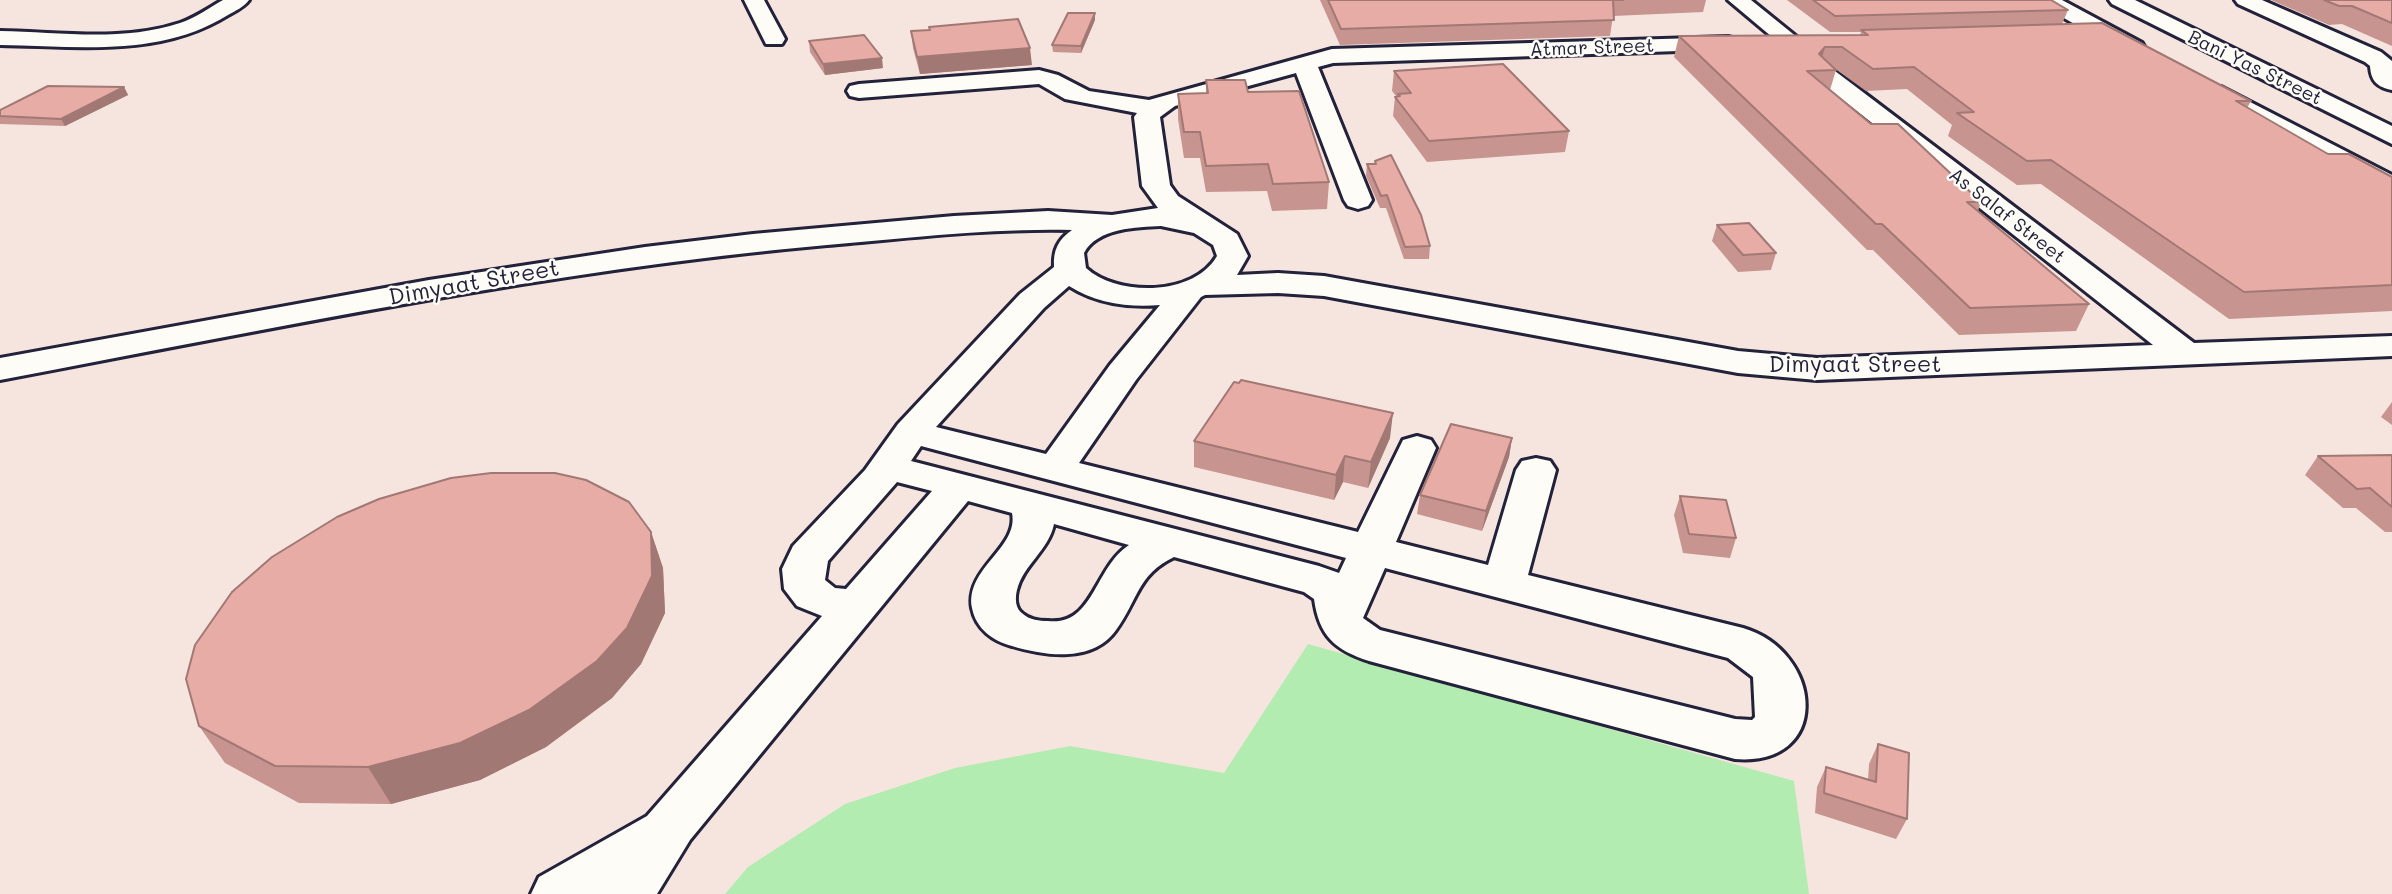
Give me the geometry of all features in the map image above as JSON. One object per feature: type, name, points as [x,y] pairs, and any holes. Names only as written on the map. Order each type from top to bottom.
[{"type":"street","points":[[0,38],[120,39],[154,36],[194,25],[239,0]]},
{"type":"street","points":[[754,0],[774,40]]},
{"type":"street","points":[[1738,0],[1792,42]]},
{"type":"street","points":[[2046,0],[2158,61]]},
{"type":"street","name":"Bani Yas Street","points":[[2119,0],[2392,136]]},
{"type":"street","name":"Bani Yas Street","points":[[2167,0],[2205,18]]},
{"type":"street","points":[[2245,0],[2373,57],[2382,63],[2383,77],[2392,83]]},
{"type":"street","points":[[2068,35],[2109,34]]},
{"type":"street","name":"Atmar Street","points":[[1153,108],[1166,101],[1304,62],[1364,54],[1818,41]]},
{"type":"street","points":[[1304,62],[1358,200]]},
{"type":"street","name":"As Salaf Street","points":[[1827,76],[2187,355]]},
{"type":"street","points":[[859,91],[1040,77],[1056,81],[1063,89],[1078,95],[1153,108],[1147,117],[1147,126],[1154,177],[1161,194],[1168,202],[1203,226]]},
{"type":"street","points":[[2195,80],[2392,187]]},
{"type":"street","points":[[855,605],[837,605],[820,600],[808,592],[802,581],[802,568],[808,556],[887,467],[911,432],[1032,301],[1070,267],[1069,253],[1076,242],[1090,231],[1112,223],[1138,199],[1154,177]]},
{"type":"street","name":"Dimyaat Street","points":[[0,369],[470,283],[650,254],[779,239],[952,227],[1069,221],[1112,223],[1161,218],[1203,226],[1225,238],[1231,246],[1283,271],[1324,286]]},
{"type":"street","name":"Dimyaat Street","points":[[952,227],[1002,232],[1023,238],[1059,255],[1080,279],[1096,288],[1116,294],[1164,297],[1197,289],[1278,283],[1324,286],[1777,367],[1856,369],[2392,346]]},
{"type":"street","points":[[1055,470],[1123,373],[1197,289],[1225,274],[1233,260],[1231,246]]},
{"type":"street","points":[[887,467],[1319,581],[1335,593],[1340,618],[1347,632],[1369,644],[1735,739],[1766,737],[1780,722],[1778,675],[1760,655],[1743,645],[911,432]]},
{"type":"street","points":[[1340,618],[1417,448]]},
{"type":"street","points":[[1504,584],[1536,470]]},
{"type":"street","points":[[627,894],[671,824],[958,487]]},
{"type":"street","points":[[1031,506],[1034,514],[1033,531],[998,579],[993,600],[1000,622],[1008,629],[1043,639],[1073,637],[1094,626],[1126,570],[1144,554],[1170,542]]},
{"type":"street","points":[[559,894],[630,855],[671,824]]},
{"type":"green space","points":[[1308,644],[1794,781],[1809,894],[725,894],[748,867],[845,804],[955,768],[1070,746],[1224,773]]},
{"type":"building","points":[[1328,0],[1613,0],[1614,20],[1341,29]]},
{"type":"building","points":[[1813,0],[2051,0],[2068,10],[1835,16]]},
{"type":"building","points":[[2324,0],[2392,0],[2392,23],[2352,6],[2339,6]]},
{"type":"building","points":[[1068,13],[1095,13],[1081,46],[1052,45]]},
{"type":"building","points":[[1018,19],[1030,48],[917,57],[911,31]]},
{"type":"building","points":[[2102,23],[2251,101],[2236,101],[2328,154],[2349,154],[2392,177],[2392,285],[2244,292],[2051,160],[2027,161],[1957,113],[1974,112],[1914,67],[1873,69],[1842,47],[1825,47],[1819,54],[1836,70],[1807,71],[1871,124],[1898,124],[1981,202],[1967,202],[2089,304],[1970,308],[1882,224],[1876,224],[1679,36],[1868,35],[1861,30]]},
{"type":"building","points":[[864,35],[882,58],[823,64],[809,41]]},
{"type":"building","points":[[1503,64],[1569,131],[1429,141],[1395,97],[1400,96],[1398,94],[1411,93],[1394,71]]},
{"type":"building","points":[[1206,80],[1245,80],[1248,92],[1299,91],[1329,182],[1273,184],[1268,164],[1206,166],[1200,132],[1184,132],[1178,94],[1208,93]]},
{"type":"building","points":[[48,86],[124,87],[61,119],[0,116],[0,110]]},
{"type":"building","points":[[1391,155],[1421,215],[1430,246],[1405,247],[1387,195],[1381,196],[1367,164],[1376,164],[1375,161]]},
{"type":"building","points":[[1749,223],[1776,253],[1743,255],[1717,225]]},
{"type":"building","points":[[1241,380],[1393,413],[1371,462],[1345,456],[1336,475],[1194,441],[1234,382],[1239,383]]},
{"type":"building","points":[[1451,424],[1512,438],[1486,511],[1420,495]]},
{"type":"building","points":[[2392,455],[2392,507],[2370,488],[2357,489],[2318,456]]},
{"type":"building","points":[[491,473],[555,473],[586,480],[629,502],[651,532],[652,576],[627,628],[597,661],[529,710],[460,743],[368,767],[275,766],[199,726],[186,679],[195,645],[232,592],[272,557],[337,517],[379,499],[451,478]]},
{"type":"building","points":[[1680,496],[1726,500],[1736,538],[1689,534]]},
{"type":"building","points":[[1878,744],[1909,753],[1907,819],[1824,793],[1826,767],[1876,782]]}]
